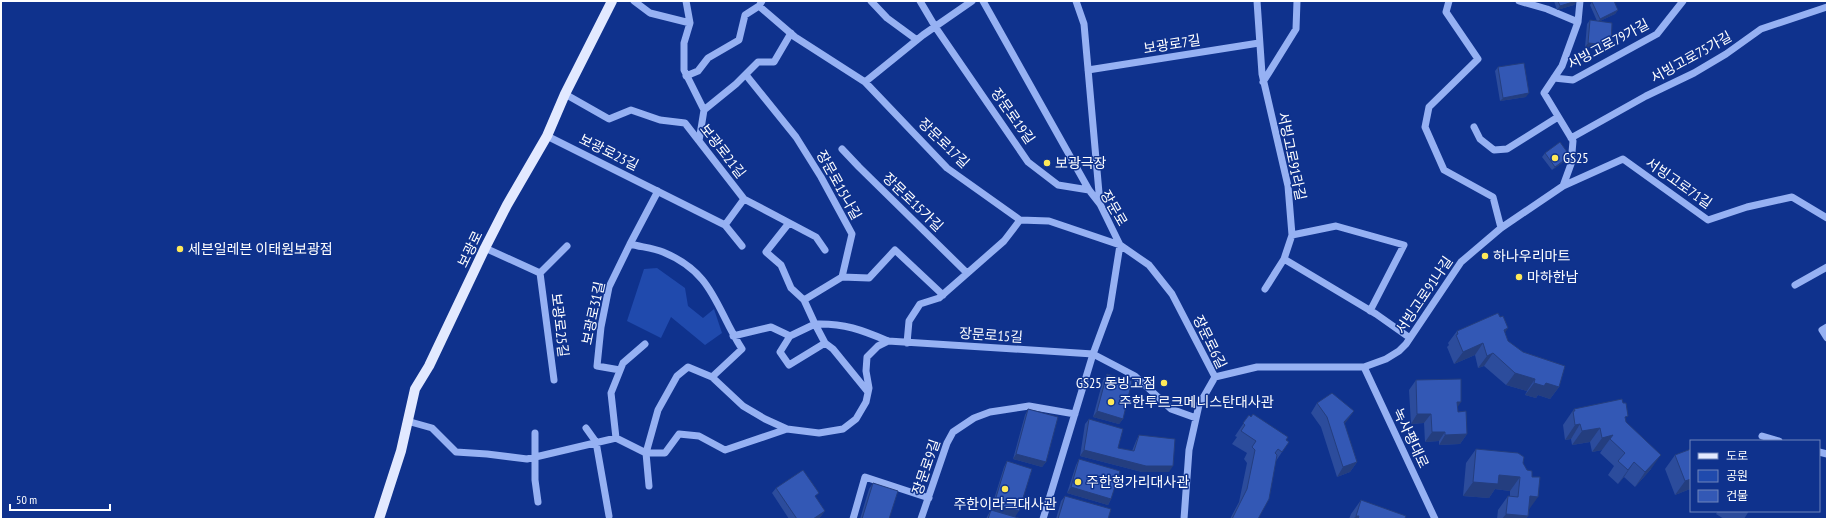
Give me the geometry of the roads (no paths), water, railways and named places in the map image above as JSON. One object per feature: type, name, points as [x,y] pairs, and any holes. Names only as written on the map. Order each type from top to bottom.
[{"type":"main road","name":"보광로","points":[[379,519],[401,451],[415,389],[429,366],[485,248],[547,136],[565,94],[612,1]]},
{"type":"street","points":[[634,1],[650,13],[690,23]]},
{"type":"street","points":[[686,1],[690,23],[684,43],[684,70],[704,110],[699,141]]},
{"type":"street","points":[[871,1],[887,18],[917,40]]},
{"type":"street","name":"장문로19길","points":[[920,1],[936,28],[1028,162],[1058,185],[1089,190]]},
{"type":"street","points":[[865,82],[917,40],[936,28],[972,1]]},
{"type":"street","name":"장문로","points":[[983,1],[1089,190],[1100,204],[1120,245],[1110,308],[1093,354],[1043,519]]},
{"type":"street","points":[[1076,1],[1084,24],[1100,204]]},
{"type":"street","name":"서빙고로91라길","points":[[1257,1],[1263,82],[1288,186],[1292,235],[1284,259],[1265,289]]},
{"type":"street","points":[[1263,82],[1296,29],[1296,1]]},
{"type":"street","points":[[1449,1],[1446,12],[1478,60],[1429,107],[1425,127],[1444,170],[1493,197],[1501,228]]},
{"type":"street","points":[[1519,1],[1547,9],[1578,22]]},
{"type":"street","points":[[1563,186],[1571,164],[1573,141],[1544,93],[1562,66],[1578,22],[1580,1]]},
{"type":"street","name":"서빙고로79가길","points":[[1554,78],[1573,80],[1657,34],[1683,1]]},
{"type":"street","points":[[686,76],[698,71],[708,58],[739,40],[745,15],[761,3]]},
{"type":"street","name":"장문로17길","points":[[761,3],[791,33],[865,82],[947,168],[1020,220]]},
{"type":"street","name":"서빙고로75가길","points":[[1571,138],[1646,96],[1694,73],[1726,54],[1761,29],[1827,7]]},
{"type":"street","points":[[704,110],[746,75],[758,62],[774,62],[791,33]]},
{"type":"street","name":"보광로7길","points":[[1088,70],[1259,43]]},
{"type":"street","name":"장문로15나길","points":[[746,75],[796,137],[821,177],[852,234],[842,277]]},
{"type":"street","name":"보광로21길","points":[[565,94],[609,119],[631,110],[660,120],[685,123],[744,200],[816,237],[825,250]]},
{"type":"street","points":[[1474,127],[1480,139],[1494,150],[1507,149],[1558,117]]},
{"type":"street","name":"보광로23길","points":[[547,136],[725,225],[742,246]]},
{"type":"street","name":"장문로15가길","points":[[842,149],[967,274]]},
{"type":"street","name":"서빙고로71길","points":[[1563,186],[1623,159],[1708,220],[1747,207],[1792,197],[1827,218]]},
{"type":"street","name":"서빙고로91나길","points":[[1215,377],[1257,367],[1364,367],[1386,359],[1399,351],[1410,338],[1461,262],[1501,228],[1563,186]]},
{"type":"street","points":[[658,191],[630,244],[661,251],[686,263],[700,276],[711,290],[733,336],[742,349],[712,377]]},
{"type":"street","points":[[725,225],[744,200]]},
{"type":"street","points":[[907,343],[909,321],[920,304],[939,298],[943,295],[1004,241],[1020,220],[1049,221],[1120,245]]},
{"type":"street","points":[[789,223],[766,252],[781,265],[791,288],[804,300],[825,343],[833,349],[868,392]]},
{"type":"street","points":[[1292,235],[1336,226],[1404,245],[1370,311]]},
{"type":"street","name":"보광로31길","points":[[620,370],[597,366],[601,326],[609,286],[630,244]]},
{"type":"street","name":"장문로6길","points":[[1120,245],[1149,265],[1172,294],[1215,377],[1198,405],[1189,450],[1184,519]]},
{"type":"street","points":[[485,248],[540,273],[567,246]]},
{"type":"street","points":[[804,300],[842,277],[869,278],[895,250],[943,295]]},
{"type":"street","points":[[1284,259],[1370,311],[1410,338]]},
{"type":"street","points":[[1795,285],[1827,267]]},
{"type":"street","name":"보광로25길","points":[[540,273],[554,380]]},
{"type":"street","points":[[825,343],[789,365],[780,352],[790,336],[815,324],[832,324],[861,329],[888,341]]},
{"type":"street","points":[[733,336],[771,327],[790,336]]},
{"type":"street","points":[[1827,327],[1822,330],[1827,338]]},
{"type":"street","points":[[650,486],[646,453],[658,410],[677,376],[688,367],[712,377],[742,406],[787,429],[819,433],[843,429],[856,419],[866,402],[869,388],[866,371],[868,357],[878,346],[888,341]]},
{"type":"street","name":"장문로15길","points":[[888,341],[1093,354]]},
{"type":"street","points":[[616,438],[611,393],[623,363],[645,344]]},
{"type":"street","points":[[1093,354],[1135,376],[1171,409],[1196,418]]},
{"type":"street","name":"녹사평대로","points":[[1364,367],[1435,519]]},
{"type":"street","name":"장문로9길","points":[[921,519],[947,443],[954,432],[974,418],[990,412],[1029,406],[1075,414]]},
{"type":"street","points":[[407,421],[432,428],[456,452],[527,459],[616,438],[646,453],[665,453],[679,434],[699,436],[725,450],[787,429]]},
{"type":"street","points":[[586,428],[596,442],[609,516]]},
{"type":"street","points":[[535,433],[535,480],[538,502]]},
{"type":"street","points":[[1762,436],[1776,440]]},
{"type":"street","points":[[853,519],[864,477],[929,498]]},
{"type":"place","name":"GS25","points":[[1555,158]]},
{"type":"place","name":"보광극장","points":[[1047,163]]},
{"type":"place","name":"세븐일레븐 이태원보광점","points":[[180,249]]},
{"type":"place","name":"하나우리마트","points":[[1485,256]]},
{"type":"place","name":"마하한남","points":[[1519,277]]},
{"type":"place","name":"GS25 동빙고점","points":[[1164,383]]},
{"type":"place","name":"주한투르크메니스탄대사관","points":[[1111,402]]},
{"type":"place","name":"주한헝가리대사관","points":[[1078,482]]},
{"type":"place","name":"주한이라크대사관","points":[[1005,489]]}]
